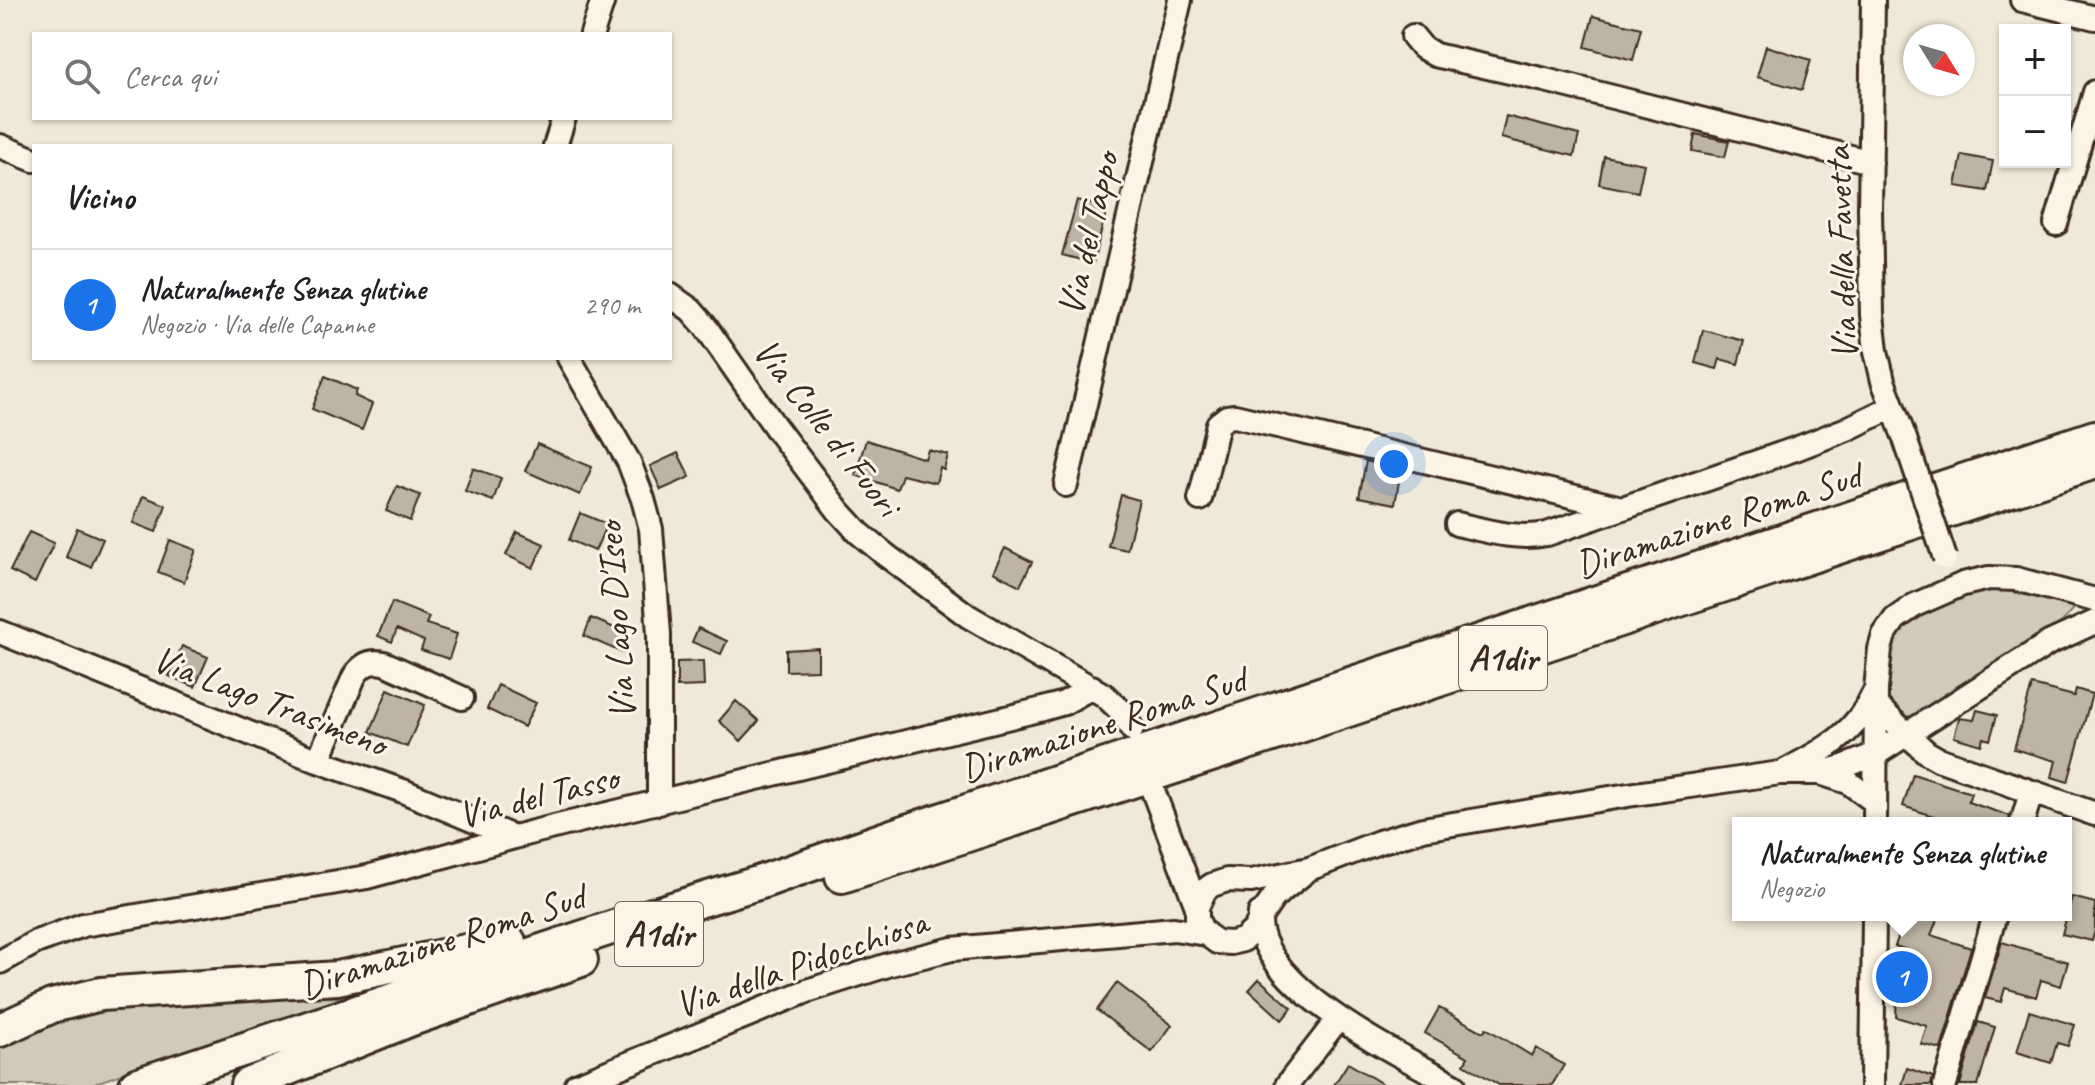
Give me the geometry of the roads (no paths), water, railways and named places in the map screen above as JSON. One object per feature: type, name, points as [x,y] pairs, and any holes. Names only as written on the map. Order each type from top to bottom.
[{"type":"highway","name":"Diramazione Roma Sud","points":[[136,1085],[626,923],[761,882],[2095,437]]},
{"type":"highway","name":"Diramazione Roma Sud","points":[[309,1060],[409,1020],[640,940],[910,854],[2095,462]]},
{"type":"highway","points":[[0,1030],[52,1006],[93,996],[337,978],[554,932],[626,923]]},
{"type":"highway","points":[[262,1085],[309,1060]]},
{"type":"highway","name":"A1dir","points":[[247,1085],[309,1060]]},
{"type":"street","points":[[593,32],[603,0]]},
{"type":"street","name":"Via del Tappo","points":[[1066,485],[1180,0]]},
{"type":"street","name":"Via della Favetta","points":[[1873,0],[1870,269],[1873,327],[1880,371],[1956,587]]},
{"type":"street","points":[[2022,0],[2095,18]]},
{"type":"street","points":[[1413,36],[1422,47],[1435,55],[1871,162]]},
{"type":"street","points":[[2056,224],[2095,92]]},
{"type":"street","points":[[556,144],[563,120]]},
{"type":"street","points":[[0,146],[32,159]]},
{"type":"street","name":"Via Colle di Fuori","points":[[672,296],[700,320],[776,428],[859,533],[956,608],[1092,687],[1116,706],[1132,729]]},
{"type":"street","name":"Via Lago D'Iseo","points":[[570,360],[629,462],[649,519],[659,634],[659,803]]},
{"type":"street","points":[[1457,524],[1509,536],[1538,536],[1798,448],[1892,407]]},
{"type":"street","points":[[1200,499],[1218,424],[1222,419],[1235,416],[1622,508]]},
{"type":"street","points":[[1875,812],[1876,698],[1881,644],[1891,623],[1906,609],[1983,578],[2016,579],[2091,599],[2049,643]]},
{"type":"street","points":[[1177,856],[1195,874],[1207,879],[1251,881],[1309,869],[1390,838],[1437,826],[1780,773],[1818,763],[1843,767],[1876,746],[1906,734],[2049,643],[2095,622]]},
{"type":"street","name":"Via Lago Trasimeno","points":[[0,632],[513,837]]},
{"type":"street","points":[[318,761],[354,677],[366,663],[384,663],[462,698]]},
{"type":"street","name":"Via del Tasso","points":[[0,962],[36,942],[83,925],[367,877],[513,837],[1043,709],[1064,703],[1092,687]]},
{"type":"street","points":[[1876,698],[1906,734],[1938,759],[2095,814]]},
{"type":"street","points":[[1818,763],[1876,698]]},
{"type":"street","points":[[1818,763],[1848,782],[1875,812]]},
{"type":"street","points":[[1153,791],[1197,907],[1198,924],[1217,942],[1238,942],[1252,933],[1274,897],[1309,869]]},
{"type":"street","points":[[2024,817],[2031,793]]},
{"type":"street","points":[[1197,907],[1205,890],[1227,881],[1249,888],[1255,894],[1264,942],[1274,961]]},
{"type":"street","name":"Via della Pidocchiosa","points":[[1152,931],[1181,922],[1197,907]]},
{"type":"street","points":[[1872,1085],[1874,921]]},
{"type":"street","points":[[1945,1085],[1993,921]]},
{"type":"street","name":"Via della Pidocchiosa","points":[[576,1085],[807,991],[912,958],[952,949],[1152,931],[1184,929],[1206,934]]},
{"type":"street","points":[[1238,942],[1274,961],[1304,992],[1338,1019],[1454,1085]]},
{"type":"street","points":[[1287,1085],[1338,1019]]},
{"type":"place","name":"Naturalmente Senza glutine","points":[[1902,977]]}]
